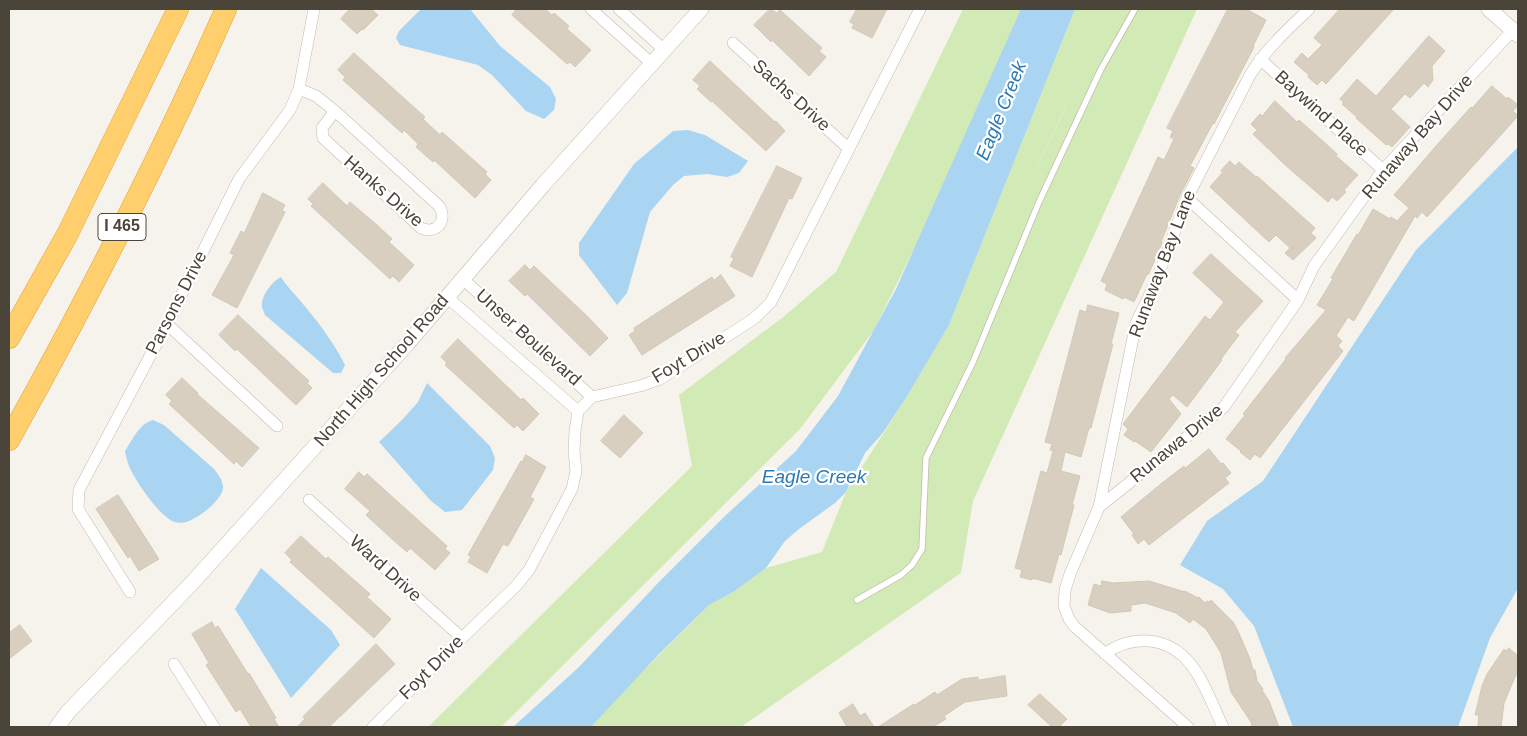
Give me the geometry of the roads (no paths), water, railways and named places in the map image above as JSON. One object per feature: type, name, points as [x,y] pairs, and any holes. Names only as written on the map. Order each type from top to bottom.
[{"type":"highway","name":"I 465","points":[[9,338],[67,235],[178,9]]},
{"type":"highway","name":"I 465","points":[[9,440],[132,208],[226,9]]},
{"type":"street","name":"Parsons Drive","points":[[130,592],[79,511],[78,495],[81,485],[167,324],[239,179],[286,118],[293,105],[299,89],[314,9]]},
{"type":"street","points":[[591,9],[651,63]]},
{"type":"street","points":[[619,9],[664,49]]},
{"type":"street","name":"North High School Road","points":[[57,727],[68,712],[192,582],[408,343],[543,184],[700,9]]},
{"type":"street","name":"Foyt Drive","points":[[592,397],[640,386],[660,379],[752,320],[766,308],[776,294],[920,9]]},
{"type":"street","name":"Runaway Bay Lane","points":[[1105,654],[1074,626],[1069,619],[1064,606],[1065,590],[1099,507],[1136,323],[1155,284],[1187,198],[1250,75],[1274,42],[1309,9]]},
{"type":"street","points":[[1489,9],[1516,32]]},
{"type":"street","name":"Runaway Bay Drive","points":[[1298,300],[1314,266],[1383,170],[1516,32]]},
{"type":"street","name":"Sachs Drive","points":[[733,42],[849,149]]},
{"type":"street","name":"Baywind Place","points":[[1260,59],[1383,170]]},
{"type":"street","name":"Hanks Drive","points":[[299,89],[316,96],[335,111],[439,206],[443,216],[435,228],[428,230],[421,228],[323,138],[322,128],[335,111]]},
{"type":"street","points":[[1187,198],[1298,300]]},
{"type":"street","name":"Unser Boulevard","points":[[463,279],[592,397]]},
{"type":"street","name":"Unser Boulevard","points":[[447,297],[578,411]]},
{"type":"street","name":"Runawa Drive","points":[[1099,507],[1224,407],[1298,300]]},
{"type":"street","points":[[167,324],[277,426]]},
{"type":"street","points":[[578,411],[592,397]]},
{"type":"street","name":"Foyt Drive","points":[[373,727],[524,578],[572,489],[576,471],[574,441],[578,411]]},
{"type":"street","name":"Ward Drive","points":[[309,500],[462,638]]},
{"type":"street","points":[[1188,727],[1105,654],[1120,645],[1137,641],[1154,642],[1172,647],[1193,666],[1223,727]]},
{"type":"street","points":[[174,664],[214,727]]},
{"type":"lane","points":[[857,600],[901,575],[912,564],[922,549],[926,458],[973,362],[1039,202],[1101,69],[1135,9]]},
{"type":"water","points":[[421,9],[470,9],[500,46],[550,87],[556,99],[554,110],[544,119],[526,111],[492,75],[478,65],[400,45],[396,38],[399,31]]},
{"type":"water","name":"Eagle Creek","points":[[1021,9],[1075,9],[949,325],[906,398],[882,434],[865,453],[846,492],[835,503],[785,541],[766,568],[735,591],[709,605],[659,654],[591,727],[513,727],[579,667],[657,584],[726,515],[796,451],[838,396],[896,289]]},
{"type":"water","points":[[688,130],[705,135],[748,161],[739,173],[727,177],[707,174],[684,176],[673,185],[650,212],[627,293],[617,305],[579,255],[579,243],[634,164],[673,131]]},
{"type":"water","points":[[1518,147],[1518,588],[1490,638],[1458,727],[1293,727],[1254,626],[1223,589],[1180,565],[1207,521],[1263,481],[1416,250]]},
{"type":"water","points":[[281,277],[315,318],[336,349],[345,365],[341,373],[333,373],[265,315],[262,307],[263,298],[274,282]]},
{"type":"water","points":[[427,383],[490,446],[495,458],[493,470],[462,510],[445,512],[431,501],[379,442],[418,402]]},
{"type":"water","points":[[153,420],[164,425],[214,469],[220,477],[223,486],[220,496],[210,507],[191,520],[179,523],[163,514],[142,489],[128,462],[125,451],[140,428]]},
{"type":"water","points":[[261,568],[331,630],[340,645],[291,698],[235,609]]}]
